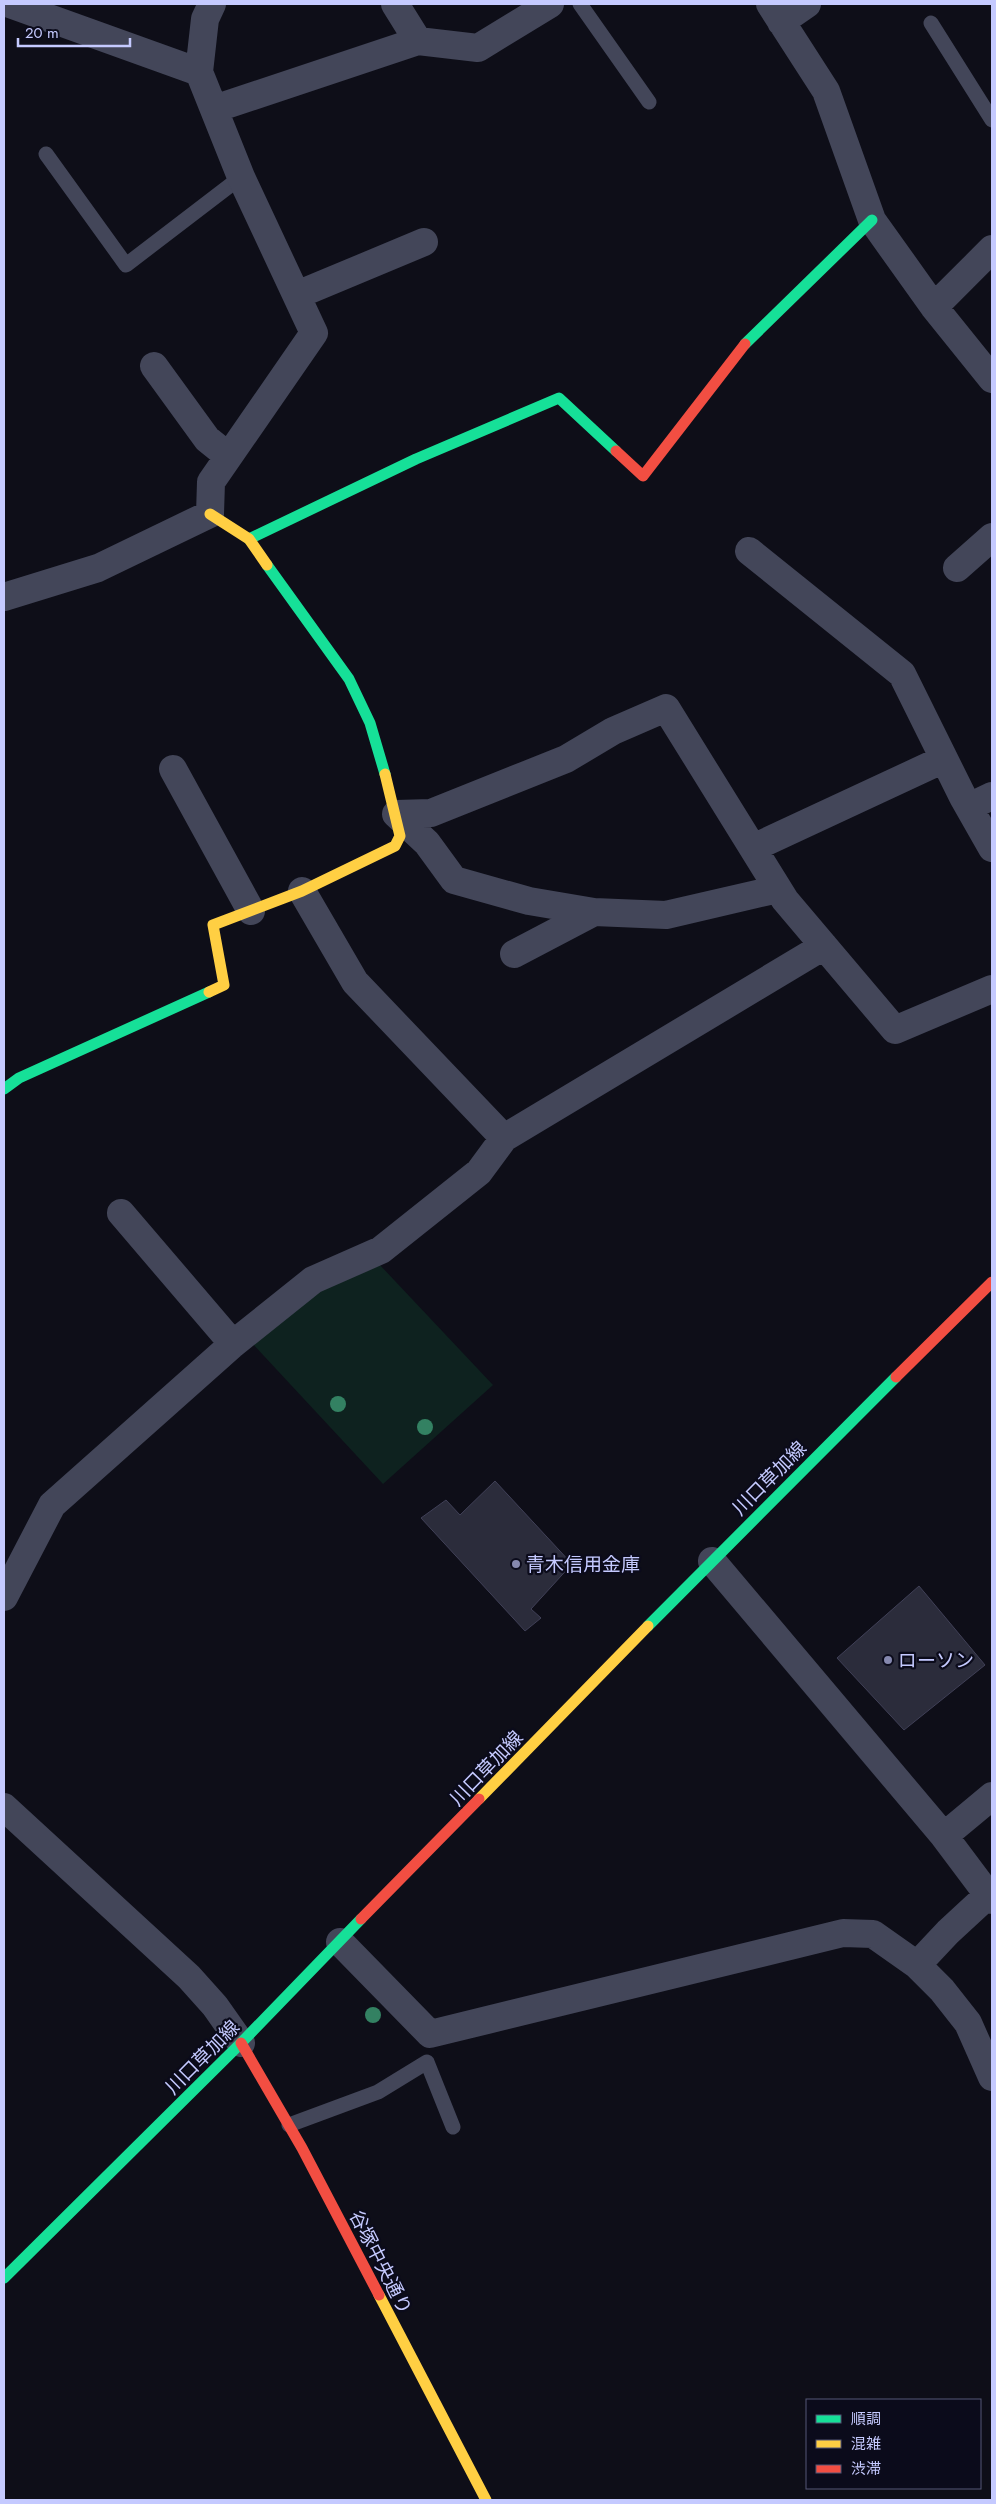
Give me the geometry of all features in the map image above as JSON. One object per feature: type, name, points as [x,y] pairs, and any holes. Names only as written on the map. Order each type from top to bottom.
[{"type":"street","points":[[10,4],[199,72]]},
{"type":"street","points":[[210,514],[210,482],[314,333],[241,177],[199,72],[205,20],[212,4]]},
{"type":"street","points":[[395,4],[418,41]]},
{"type":"street","points":[[214,109],[418,41],[478,48],[550,4]]},
{"type":"street","points":[[807,4],[775,13],[826,91],[872,220],[934,307],[992,379]]},
{"type":"street","points":[[249,539],[416,459],[559,398],[643,476],[753,334],[872,220]]},
{"type":"street","points":[[297,295],[424,242]]},
{"type":"street","points":[[934,307],[992,249]]},
{"type":"street","points":[[154,366],[207,439],[228,456]]},
{"type":"street","points":[[4,1088],[19,1078],[224,985],[213,926],[302,891],[395,846],[400,836],[396,814],[370,723],[349,680],[249,539],[210,514]]},
{"type":"street","points":[[4,597],[98,568],[210,514]]},
{"type":"street","points":[[957,568],[992,537]]},
{"type":"street","points":[[749,551],[902,674],[944,759],[980,802],[992,848]]},
{"type":"street","points":[[396,814],[431,813],[440,810],[566,759],[613,731],[666,708],[785,900],[896,1030],[992,989]]},
{"type":"street","points":[[753,848],[944,759]]},
{"type":"street","points":[[173,769],[251,911]]},
{"type":"street","points":[[396,814],[427,843],[454,880],[529,901],[594,912],[666,915],[778,889]]},
{"type":"street","points":[[302,891],[355,982],[504,1138]]},
{"type":"street","points":[[514,954],[594,912]]},
{"type":"street","points":[[4,1597],[52,1505],[233,1344],[313,1280],[381,1250],[478,1172],[504,1138],[824,946]]},
{"type":"street","points":[[121,1213],[233,1344]]},
{"type":"street","name":"川口草加線","points":[[4,2278],[241,2043],[712,1561],[992,1282]]},
{"type":"street","points":[[712,1561],[944,1836],[990,1897],[948,1932],[918,1965]]},
{"type":"street","points":[[944,1836],[992,1796]]},
{"type":"street","points":[[4,1807],[190,1977],[215,2006],[241,2043]]},
{"type":"street","points":[[340,1942],[430,2034],[843,1933],[873,1934],[918,1965],[942,1990],[968,2023],[992,2077]]},
{"type":"street","name":"谷塚中央通り","points":[[241,2043],[289,2125],[486,2500]]},
{"type":"lane","points":[[580,4],[649,102]]},
{"type":"lane","points":[[931,23],[992,120]]},
{"type":"lane","points":[[46,154],[126,265],[241,177]]},
{"type":"lane","points":[[289,2125],[378,2092],[427,2062],[453,2127]]},
{"type":"green space","points":[[379,1264],[493,1385],[383,1484],[251,1342],[306,1295]]},
{"type":"building","points":[[495,1481],[572,1564],[531,1609],[541,1618],[525,1631],[421,1518],[446,1500],[460,1515]]},
{"type":"building","points":[[919,1586],[985,1665],[904,1730],[837,1658]]},
{"type":"traffic: fast","points":[[745,344],[872,220]]},
{"type":"traffic: fast","points":[[249,539],[416,459],[559,398],[616,451]]},
{"type":"traffic: fast","points":[[267,565],[349,679],[370,723],[385,774]]},
{"type":"traffic: fast","points":[[4,1089],[19,1078],[209,992]]},
{"type":"traffic: fast","points":[[648,1626],[896,1377]]},
{"type":"traffic: fast","points":[[4,2278],[241,2043],[361,1919]]},
{"type":"traffic: slow","points":[[210,514],[249,539],[267,565]]},
{"type":"traffic: slow","points":[[209,992],[224,985],[213,925],[302,891],[395,846],[400,836],[385,774]]},
{"type":"traffic: slow","points":[[479,1799],[648,1626]]},
{"type":"traffic: slow","points":[[379,2295],[486,2500]]},
{"type":"traffic: jam","points":[[616,451],[643,476],[745,344]]},
{"type":"traffic: jam","points":[[896,1377],[992,1282]]},
{"type":"traffic: jam","points":[[361,1919],[479,1799]]},
{"type":"traffic: jam","points":[[241,2043],[302,2148],[379,2295]]},
{"type":"place","name":"青木信用金庫","points":[[516,1564]]},
{"type":"place","name":"ローソン","points":[[888,1660]]}]
